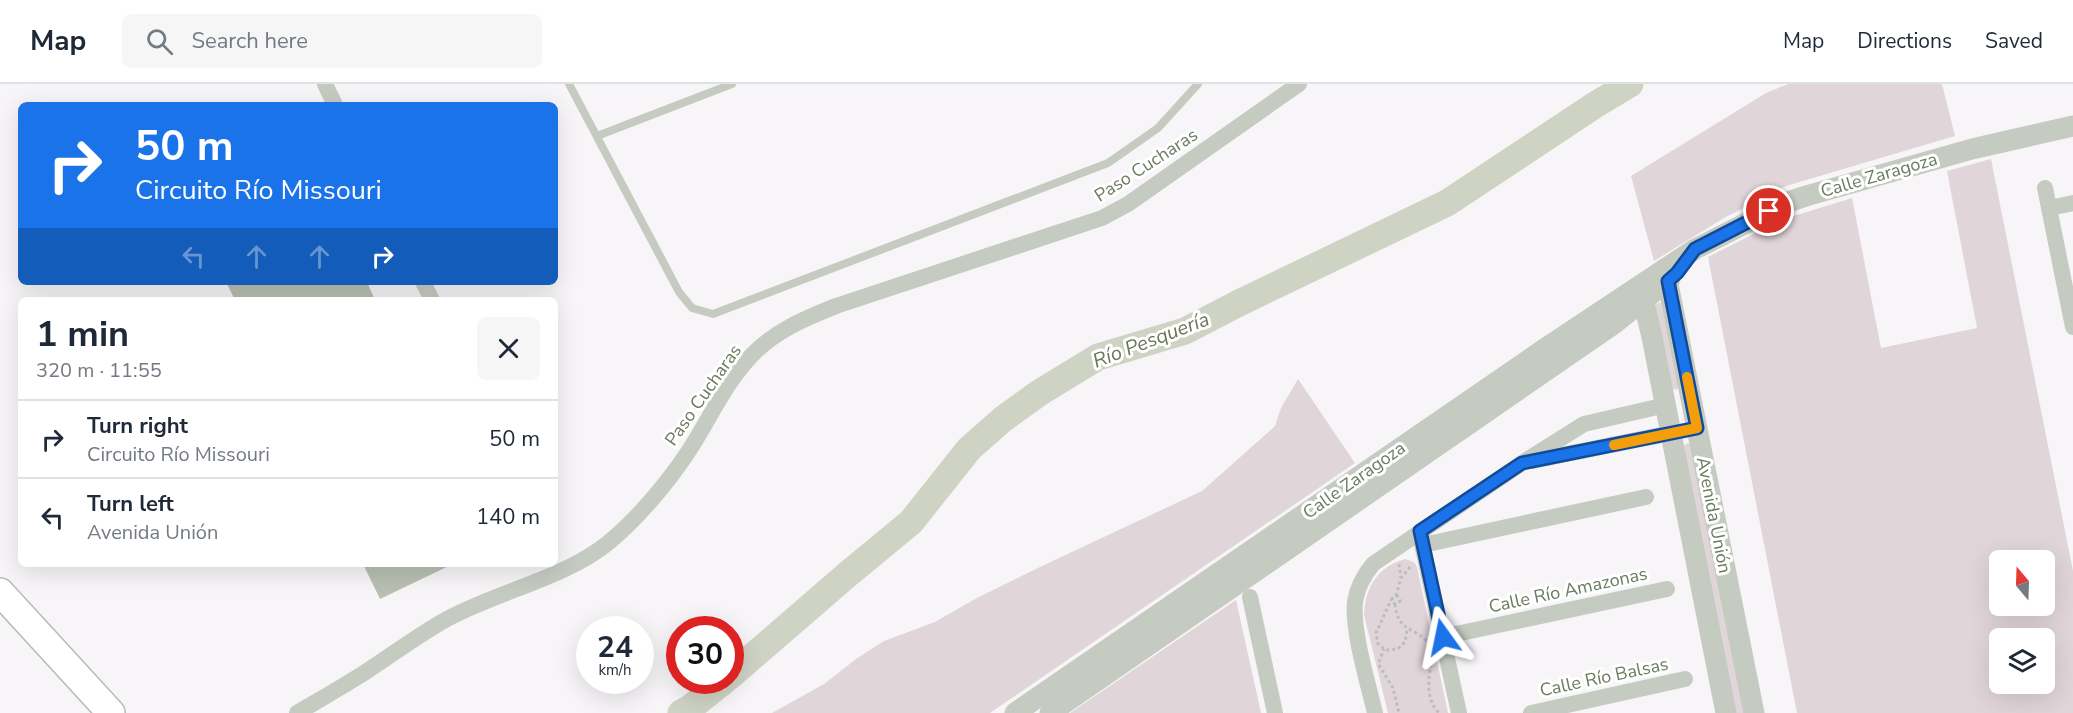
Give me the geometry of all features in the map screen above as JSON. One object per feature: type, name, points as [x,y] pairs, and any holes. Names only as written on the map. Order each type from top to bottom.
[{"type":"main road","points":[[0,592],[111,713]]},
{"type":"street","points":[[325,84],[334,102]]},
{"type":"street","name":"Paso Cucharas","points":[[297,713],[447,619],[573,564],[607,544],[636,515],[685,456],[741,368],[767,342],[782,331],[802,319],[836,306],[1102,218],[1128,204],[1299,84]]},
{"type":"street","name":"Calle Zaragoza","points":[[1050,713],[1247,565],[1543,350],[1642,293],[1667,275],[1695,249],[1788,202],[2016,138],[2073,126]]},
{"type":"street","points":[[2016,138],[2046,141],[2073,138]]},
{"type":"street","points":[[2046,188],[2071,300],[2073,327]]},
{"type":"street","points":[[2049,208],[2073,203]]},
{"type":"street","name":"Avenida Unión","points":[[1667,275],[1754,713]]},
{"type":"street","name":"Calle Zaragoza","points":[[1015,713],[1247,565],[1615,323],[1642,293]]},
{"type":"street","name":"Avenida Unión","points":[[1642,293],[1726,713]]},
{"type":"street","points":[[1615,323],[1636,324],[1652,337]]},
{"type":"street","points":[[1375,713],[1356,627],[1355,609],[1356,595],[1365,574],[1375,562],[1421,538],[1522,463],[1584,424],[1692,399]]},
{"type":"street","points":[[1522,463],[1697,428]]},
{"type":"street","points":[[1421,538],[1646,496]]},
{"type":"street","points":[[1421,538],[1437,642],[1459,713]]},
{"type":"street","name":"Calle Río Amazonas","points":[[1437,642],[1667,589]]},
{"type":"street","points":[[1250,597],[1275,713]]},
{"type":"street","name":"Calle Río Balsas","points":[[1532,713],[1685,679]]},
{"type":"lane","points":[[569,84],[679,292],[692,308],[713,314],[1108,163],[1158,128],[1198,84]]},
{"type":"lane","points":[[597,136],[732,84]]},
{"type":"path","points":[[1401,578],[1398,562],[1403,560]]},
{"type":"path","points":[[1410,561],[1413,563],[1401,578],[1392,602],[1395,604],[1399,621],[1407,630],[1437,642]]},
{"type":"path","points":[[1394,597],[1400,600],[1395,604]]},
{"type":"path","points":[[1372,640],[1394,597]]},
{"type":"path","points":[[1376,633],[1378,644],[1391,651],[1401,647],[1405,642],[1407,630]]},
{"type":"path","points":[[1378,663],[1384,649]]},
{"type":"path","points":[[1374,659],[1393,688],[1399,713]]},
{"type":"path","points":[[1432,662],[1428,684],[1432,702],[1439,713]]},
{"type":"shaded area","points":[[1788,84],[1942,84],[1955,136],[1786,186],[1724,218],[1654,261],[1631,176],[1766,93]]},
{"type":"shaded area","points":[[1991,159],[2073,571],[2073,713],[1797,713],[1708,257],[1781,220],[1852,198],[1881,348],[1977,328],[1947,171]]},
{"type":"shaded area","points":[[1661,303],[1679,387],[1676,390],[1672,388],[1655,305]]},
{"type":"shaded area","points":[[1298,379],[1355,463],[990,713],[772,713],[824,684],[884,641],[935,622],[975,599],[1042,566],[1202,491],[1275,426],[1281,408]]},
{"type":"shaded area","points":[[1687,443],[1690,444],[1745,713],[1736,713],[1683,447]]},
{"type":"shaded area","points":[[1405,559],[1414,562],[1417,567],[1448,713],[1388,713],[1364,615],[1365,605],[1370,588],[1380,573],[1387,567]]},
{"type":"shaded area","points":[[1236,600],[1261,713],[1070,713]]},
{"type":"building","points":[[228,285],[368,285],[374,297],[234,297]]},
{"type":"building","points":[[364,567],[447,567],[380,599]]},
{"type":"waterway","name":"Río Pesquería","points":[[744,664],[911,522],[969,449],[1003,419],[1039,393],[1098,357],[1185,331],[1447,203],[1630,84]]},
{"type":"waterway","name":"Río Pesquería","points":[[681,713],[708,694]]},
{"type":"slow traffic","points":[[1614,445],[1697,428],[1687,377]]},
{"type":"route","points":[[1443,637],[1420,531],[1522,463],[1697,428],[1668,281],[1695,249],[1769,211]]}]
